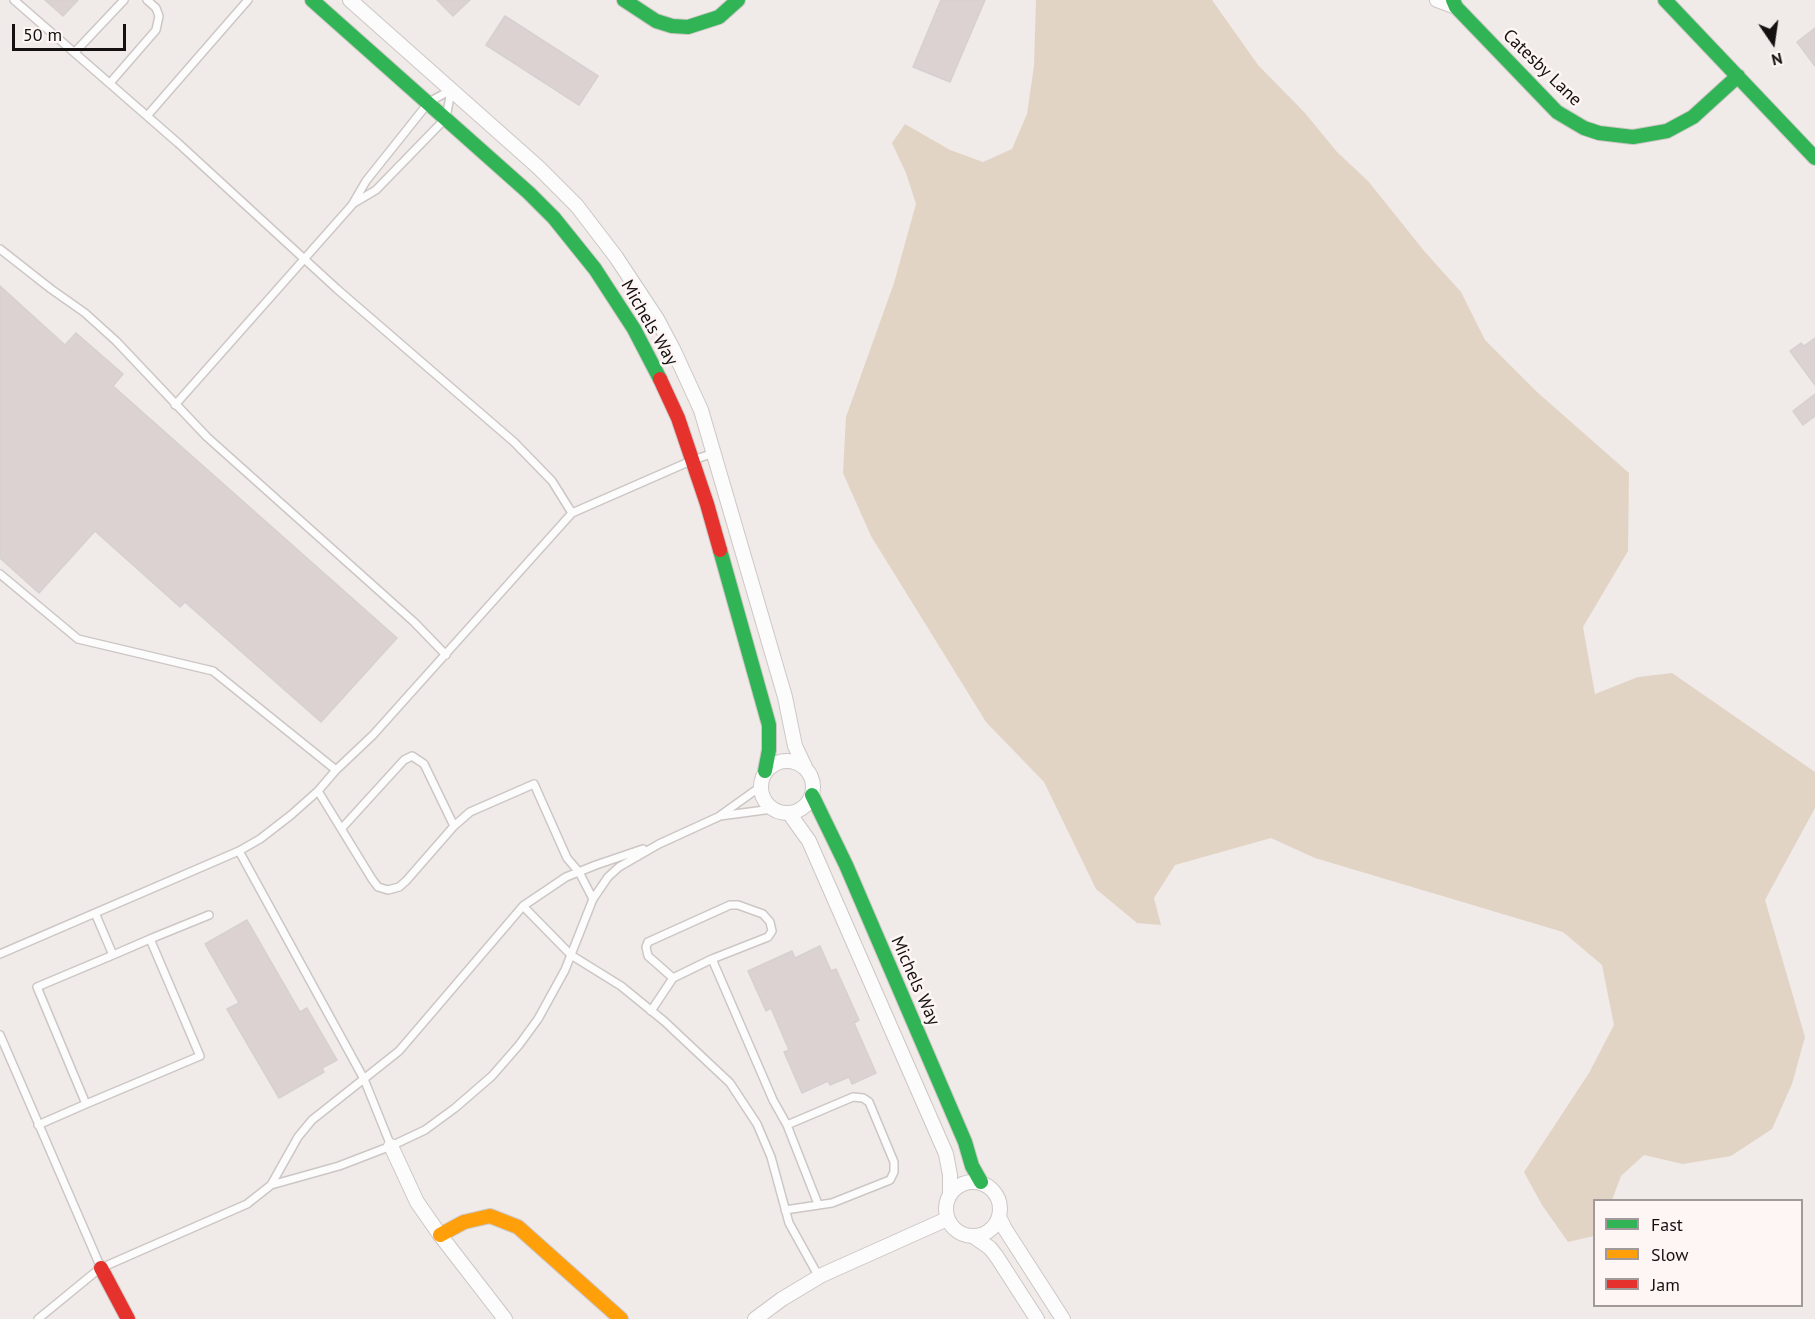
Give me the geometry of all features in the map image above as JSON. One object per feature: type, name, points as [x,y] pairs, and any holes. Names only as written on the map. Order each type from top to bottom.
[{"type":"street","name":"Michels Way","points":[[312,0],[429,102],[554,218],[595,269],[649,355],[678,418],[693,460],[768,719],[770,750],[765,771]]},
{"type":"street","name":"Michels Way","points":[[350,0],[560,188],[577,206],[640,291],[673,350],[701,411],[785,696],[795,746],[805,767]]},
{"type":"street","points":[[624,0],[656,21],[672,26],[688,27],[719,17],[738,0]]},
{"type":"street","name":"Catesby Lane","points":[[1437,0],[1454,4],[1557,112],[1599,134],[1633,137],[1666,131],[1693,117],[1738,76]]},
{"type":"street","points":[[1665,0],[1815,158]]},
{"type":"street","points":[[789,760],[805,767],[813,780],[812,795],[804,808],[789,813],[772,809],[766,803],[760,787],[765,771],[772,765],[789,760]]},
{"type":"street","name":"Michels Way","points":[[812,795],[846,865],[965,1142],[972,1166],[981,1182]]},
{"type":"street","points":[[789,813],[809,841],[946,1154],[951,1175],[950,1195]]},
{"type":"street","points":[[391,1146],[417,1202],[505,1319]]},
{"type":"street","points":[[974,1236],[989,1230],[999,1217],[998,1198],[993,1190],[981,1182],[962,1184],[950,1195],[946,1202],[947,1219],[958,1231],[974,1236],[990,1248],[1037,1319]]},
{"type":"street","points":[[440,1235],[464,1222],[490,1215],[518,1227],[621,1319]]},
{"type":"street","points":[[999,1217],[1063,1319]]},
{"type":"street","points":[[755,1319],[819,1276],[947,1219]]},
{"type":"street","points":[[101,1268],[128,1319]]},
{"type":"street","points":[[771,1307],[779,1319]]},
{"type":"lane","points":[[14,0],[147,116],[337,289],[514,442],[552,481],[572,513]]},
{"type":"lane","points":[[75,52],[124,0]]},
{"type":"lane","points":[[110,83],[156,30],[159,16],[156,8],[147,0]]},
{"type":"lane","points":[[147,116],[248,0]]},
{"type":"lane","points":[[175,405],[352,205],[366,181],[429,102],[451,90]]},
{"type":"lane","points":[[352,205],[376,190],[446,118],[451,90]]},
{"type":"lane","points":[[0,249],[85,313],[116,341],[207,437],[414,622],[446,655]]},
{"type":"lane","points":[[0,954],[238,851],[260,838],[318,791],[336,770],[373,735],[572,513],[714,453]]},
{"type":"lane","points":[[0,574],[78,639],[213,671],[336,770]]},
{"type":"lane","points":[[342,828],[404,760],[412,756],[424,764],[453,826]]},
{"type":"lane","points":[[318,791],[372,879],[378,887],[388,890],[399,887],[406,881],[453,826],[470,812],[534,784],[567,858],[579,872],[593,899]]},
{"type":"lane","points":[[38,1319],[101,1268],[247,1204],[271,1185],[298,1137],[312,1119],[399,1051],[523,906],[579,872],[658,844],[718,817],[760,787]]},
{"type":"lane","points":[[718,817],[772,809]]},
{"type":"lane","points":[[271,1185],[339,1166],[425,1130],[492,1076],[538,1019],[571,955],[593,899],[608,877],[619,867],[658,844]]},
{"type":"lane","points":[[238,851],[364,1079],[391,1146]]},
{"type":"lane","points":[[651,1011],[673,978],[712,959],[768,937],[772,931],[770,922],[763,914],[738,905],[730,905],[648,942],[646,947],[648,956],[673,978]]},
{"type":"lane","points":[[523,906],[571,955],[621,986],[730,1083],[757,1124],[771,1157],[789,1223],[819,1276]]},
{"type":"lane","points":[[95,913],[113,955]]},
{"type":"lane","points":[[86,1104],[37,987],[209,915]]},
{"type":"lane","points":[[38,1125],[200,1056],[150,939]]},
{"type":"lane","points":[[712,959],[773,1100],[787,1125],[818,1204]]},
{"type":"lane","points":[[0,1035],[101,1268]]},
{"type":"lane","points":[[785,1210],[832,1203],[890,1180],[894,1172],[894,1162],[869,1102],[863,1098],[853,1097],[787,1125]]},
{"type":"shaded area","points":[[1036,0],[1212,0],[1258,65],[1305,113],[1337,152],[1368,181],[1425,252],[1461,292],[1485,340],[1537,392],[1629,473],[1628,551],[1583,627],[1595,694],[1638,677],[1672,673],[1815,772],[1815,808],[1765,900],[1805,1037],[1792,1084],[1772,1129],[1731,1156],[1683,1164],[1644,1155],[1621,1176],[1612,1199],[1593,1199],[1593,1236],[1568,1242],[1542,1205],[1524,1172],[1589,1073],[1614,1025],[1602,965],[1563,932],[1315,858],[1271,838],[1175,865],[1154,898],[1161,925],[1137,923],[1096,889],[1044,782],[986,722],[871,536],[843,473],[846,417],[894,283],[916,204],[906,173],[892,143],[905,124],[950,150],[983,162],[1012,149],[1027,114],[1034,66]]},
{"type":"building","points":[[45,0],[78,0],[63,16]]},
{"type":"building","points":[[437,0],[470,0],[453,16]]},
{"type":"building","points":[[941,0],[985,0],[950,82],[913,67]]},
{"type":"building","points":[[505,16],[598,76],[579,105],[486,45]]},
{"type":"building","points":[[1815,28],[1815,66],[1797,42]]},
{"type":"building","points":[[0,286],[65,345],[76,333],[123,374],[113,386],[397,638],[321,722],[185,602],[180,607],[95,531],[39,593],[0,558]]},
{"type":"building","points":[[1815,338],[1815,385],[1790,351],[1801,343],[1804,346]]},
{"type":"building","points":[[1815,394],[1815,416],[1803,425],[1793,411]]},
{"type":"building","points":[[247,920],[300,1012],[307,1008],[337,1060],[322,1068],[324,1072],[279,1098],[227,1009],[239,1003],[205,944]]},
{"type":"building","points":[[820,946],[831,971],[836,969],[859,1020],[854,1023],[876,1073],[852,1084],[849,1077],[830,1085],[828,1081],[802,1093],[784,1052],[789,1050],[771,1008],[766,1011],[748,971],[792,951],[795,958]]},
{"type":"traffic: fast","points":[[312,0],[529,193],[554,218],[595,269],[634,329],[660,379]]},
{"type":"traffic: fast","points":[[624,0],[656,21],[672,26],[688,27],[719,17],[738,0]]},
{"type":"traffic: fast","points":[[1453,0],[1456,7],[1557,112],[1584,128],[1599,133],[1633,137],[1667,131],[1693,117],[1738,76]]},
{"type":"traffic: fast","points":[[1665,0],[1815,158]]},
{"type":"traffic: fast","points":[[720,550],[769,725],[769,750],[765,771]]},
{"type":"traffic: fast","points":[[812,795],[846,865],[965,1142],[972,1166],[981,1182]]},
{"type":"traffic: slow","points":[[440,1235],[464,1222],[490,1216],[518,1227],[621,1319]]},
{"type":"traffic: jam","points":[[660,379],[678,418],[720,550]]},
{"type":"traffic: jam","points":[[101,1268],[128,1319]]}]
